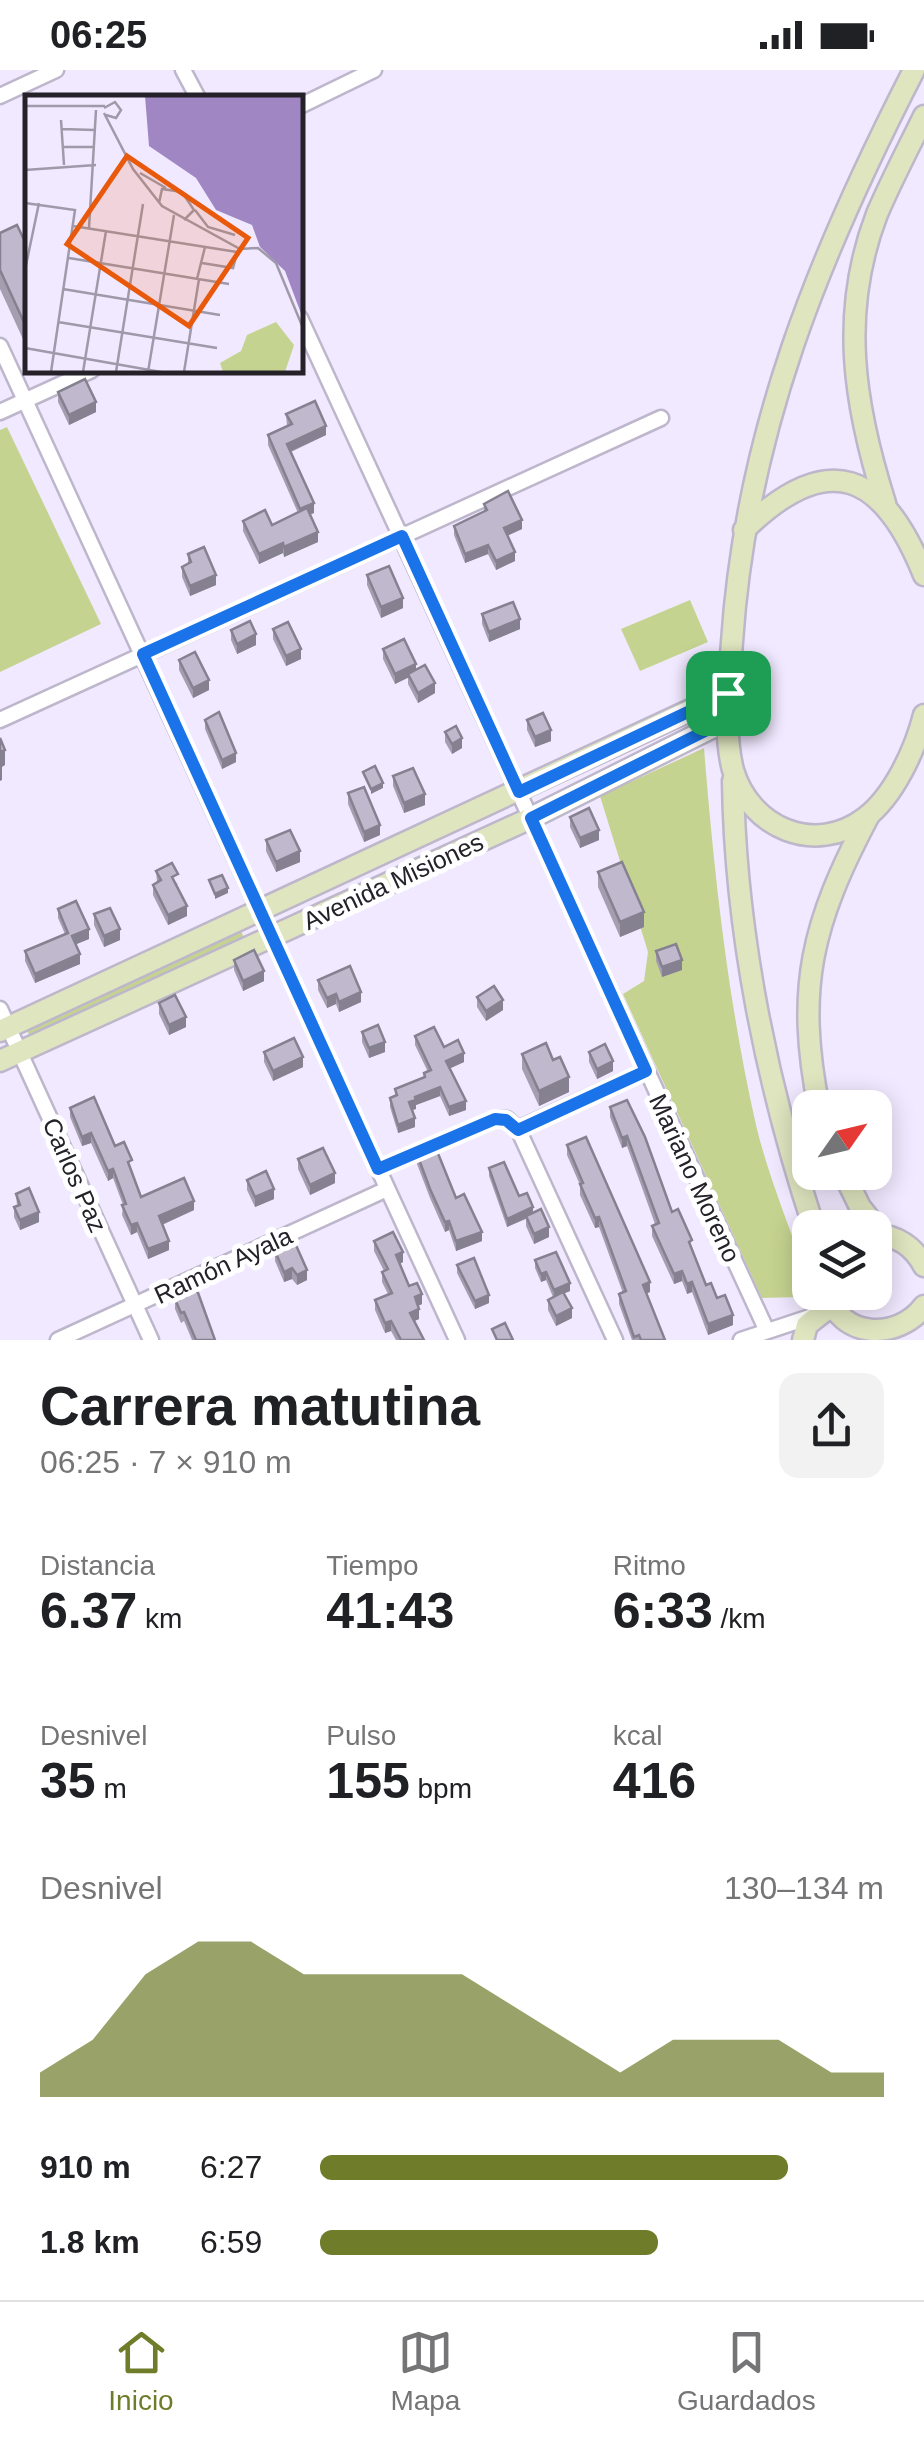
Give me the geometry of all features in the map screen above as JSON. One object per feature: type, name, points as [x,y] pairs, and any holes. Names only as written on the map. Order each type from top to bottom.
[{"type":"main road","points":[[809,1210],[782,1122],[744,932],[734,854],[728,693],[743,531],[772,408],[804,311],[859,178],[914,70]]},
{"type":"main road","points":[[924,116],[876,218],[866,250],[855,317],[853,368],[859,410],[885,502],[909,538],[924,575]]},
{"type":"main road","points":[[743,531],[783,496],[816,481],[850,483],[885,502]]},
{"type":"main road","name":"Avenida Misiones","points":[[3,1022],[261,911],[728,693]]},
{"type":"main road","points":[[816,1090],[807,995],[811,959],[825,913],[868,816],[907,761],[924,715]]},
{"type":"main road","name":"Avenida Misiones","points":[[0,1062],[531,818],[729,719]]},
{"type":"main road","points":[[733,769],[754,812],[788,831],[812,835],[838,833],[868,816]]},
{"type":"main road","points":[[892,1238],[912,1248],[924,1266]]},
{"type":"main road","points":[[830,1310],[852,1330],[884,1336],[900,1332],[914,1322],[924,1306]]},
{"type":"main road","points":[[803,1340],[807,1325],[820,1310]]},
{"type":"street","points":[[0,96],[56,70]]},
{"type":"street","points":[[183,70],[196,95]]},
{"type":"street","points":[[302,105],[374,70]]},
{"type":"street","name":"Mariano Moreno","points":[[302,322],[766,1329]]},
{"type":"street","points":[[0,346],[457,1340]]},
{"type":"street","points":[[0,412],[88,372]]},
{"type":"street","points":[[0,720],[661,418]]},
{"type":"street","name":"Carlos Paz","points":[[3,1022],[150,1340]]},
{"type":"street","points":[[518,1130],[646,1071]]},
{"type":"street","points":[[378,1169],[495,1119],[506,1120],[518,1130],[615,1340]]},
{"type":"street","name":"Ramón Ayala","points":[[58,1340],[387,1189]]},
{"type":"street","points":[[741,1340],[811,1310]]},
{"type":"green space","points":[[7,427],[101,624],[0,672],[0,430]]},
{"type":"green space","points":[[690,600],[708,642],[640,671],[621,629]]},
{"type":"green space","points":[[704,748],[717,890],[737,1032],[756,1125],[792,1236],[792,1297],[762,1298],[623,994],[644,981],[648,952],[600,796]]},
{"type":"green space","points":[[239,926],[244,938],[31,1039],[25,1026]]},
{"type":"building","points":[[17,225],[25,242],[25,324],[0,270],[0,233]]},
{"type":"building","points":[[85,379],[96,402],[69,415],[58,392]]},
{"type":"building","points":[[315,401],[326,426],[287,444],[314,503],[300,509],[268,435],[292,424],[286,414]]},
{"type":"building","points":[[508,491],[522,520],[504,528],[515,552],[496,561],[488,545],[465,554],[454,526],[487,510],[484,504]]},
{"type":"building","points":[[307,508],[318,532],[259,554],[243,521],[265,510],[272,525]]},
{"type":"building","points":[[204,547],[216,575],[190,586],[182,567],[191,562],[188,554]]},
{"type":"building","points":[[389,566],[403,598],[381,607],[367,575]]},
{"type":"building","points":[[513,602],[520,619],[489,632],[482,614]]},
{"type":"building","points":[[250,621],[256,634],[237,644],[231,630]]},
{"type":"building","points":[[288,622],[301,649],[286,656],[273,629]]},
{"type":"building","points":[[404,639],[416,664],[395,674],[383,649]]},
{"type":"building","points":[[195,652],[209,680],[193,688],[179,660]]},
{"type":"building","points":[[425,665],[435,683],[418,693],[408,674]]},
{"type":"building","points":[[219,712],[236,753],[222,760],[205,720]]},
{"type":"building","points":[[543,713],[551,730],[535,737],[527,720]]},
{"type":"building","points":[[456,726],[462,738],[452,744],[445,732]]},
{"type":"building","points":[[375,766],[383,783],[371,789],[363,772]]},
{"type":"building","points":[[413,768],[425,794],[404,803],[393,776]]},
{"type":"building","points":[[364,787],[380,825],[364,832],[348,793]]},
{"type":"building","points":[[589,808],[599,830],[580,838],[570,817]]},
{"type":"building","points":[[290,830],[300,851],[276,862],[266,840]]},
{"type":"building","points":[[622,862],[644,912],[620,922],[598,872]]},
{"type":"building","points":[[172,863],[178,874],[172,877],[187,906],[168,915],[153,885],[161,880],[156,871]]},
{"type":"building","points":[[222,875],[228,888],[215,894],[209,880]]},
{"type":"building","points":[[76,901],[89,929],[72,936],[80,954],[35,974],[25,951],[68,933],[58,909]]},
{"type":"building","points":[[110,908],[120,929],[104,936],[94,914]]},
{"type":"building","points":[[676,944],[682,960],[662,967],[656,951]]},
{"type":"building","points":[[254,950],[264,971],[243,981],[234,960]]},
{"type":"building","points":[[350,966],[361,992],[339,1002],[336,994],[327,998],[318,980]]},
{"type":"building","points":[[494,986],[503,1000],[486,1011],[477,997]]},
{"type":"building","points":[[175,995],[186,1017],[169,1025],[159,1003]]},
{"type":"building","points":[[378,1025],[385,1042],[369,1048],[362,1032]]},
{"type":"building","points":[[434,1027],[444,1047],[458,1040],[464,1053],[446,1061],[466,1101],[449,1107],[440,1087],[409,1102],[415,1118],[398,1125],[390,1098],[397,1095],[395,1089],[425,1077],[424,1073],[431,1070],[415,1036]]},
{"type":"building","points":[[294,1038],[303,1057],[273,1071],[264,1052]]},
{"type":"building","points":[[546,1043],[553,1060],[560,1057],[569,1077],[539,1091],[522,1054]]},
{"type":"building","points":[[605,1044],[613,1061],[597,1069],[589,1052]]},
{"type":"building","points":[[94,1097],[115,1146],[124,1142],[141,1197],[184,1178],[194,1201],[159,1216],[169,1241],[148,1249],[137,1223],[131,1225],[122,1205],[126,1204],[113,1169],[108,1171],[91,1133],[82,1137],[70,1108]]},
{"type":"building","points":[[627,1100],[672,1212],[678,1209],[692,1240],[689,1242],[706,1285],[711,1283],[717,1298],[725,1295],[733,1315],[708,1324],[692,1282],[687,1284],[682,1271],[674,1274],[652,1226],[659,1223],[627,1136],[622,1138],[610,1107]]},
{"type":"building","points":[[586,1137],[650,1282],[643,1285],[665,1340],[634,1337],[619,1294],[626,1291],[567,1145]]},
{"type":"building","points":[[435,1146],[456,1198],[464,1194],[482,1232],[456,1241],[449,1221],[445,1222],[417,1154]]},
{"type":"building","points":[[323,1148],[335,1173],[310,1185],[298,1159]]},
{"type":"building","points":[[504,1162],[519,1196],[527,1193],[533,1207],[507,1219],[489,1168]]},
{"type":"building","points":[[266,1171],[274,1189],[255,1197],[247,1180]]},
{"type":"building","points":[[29,1188],[39,1212],[20,1220],[14,1207],[20,1205],[16,1194]]},
{"type":"building","points":[[541,1209],[549,1227],[534,1234],[526,1216]]},
{"type":"building","points":[[393,1232],[403,1252],[396,1255],[409,1286],[417,1283],[422,1294],[415,1297],[419,1309],[410,1313],[424,1340],[401,1340],[391,1321],[385,1323],[375,1300],[392,1293],[382,1272],[388,1269],[374,1241]]},
{"type":"building","points":[[295,1243],[307,1270],[297,1275],[292,1268],[284,1272],[275,1251]]},
{"type":"building","points":[[556,1252],[570,1283],[554,1290],[535,1260]]},
{"type":"building","points":[[474,1258],[489,1295],[475,1301],[457,1265]]},
{"type":"building","points":[[197,1290],[215,1340],[196,1340],[175,1299]]},
{"type":"building","points":[[563,1292],[572,1308],[556,1316],[548,1300]]},
{"type":"building","points":[[505,1323],[513,1340],[497,1340],[492,1329]]},
{"type":"route","points":[[402,536],[519,792],[728,693],[729,719],[531,818],[646,1071],[518,1130],[506,1120],[495,1119],[378,1169],[143,654],[402,536]]}]
